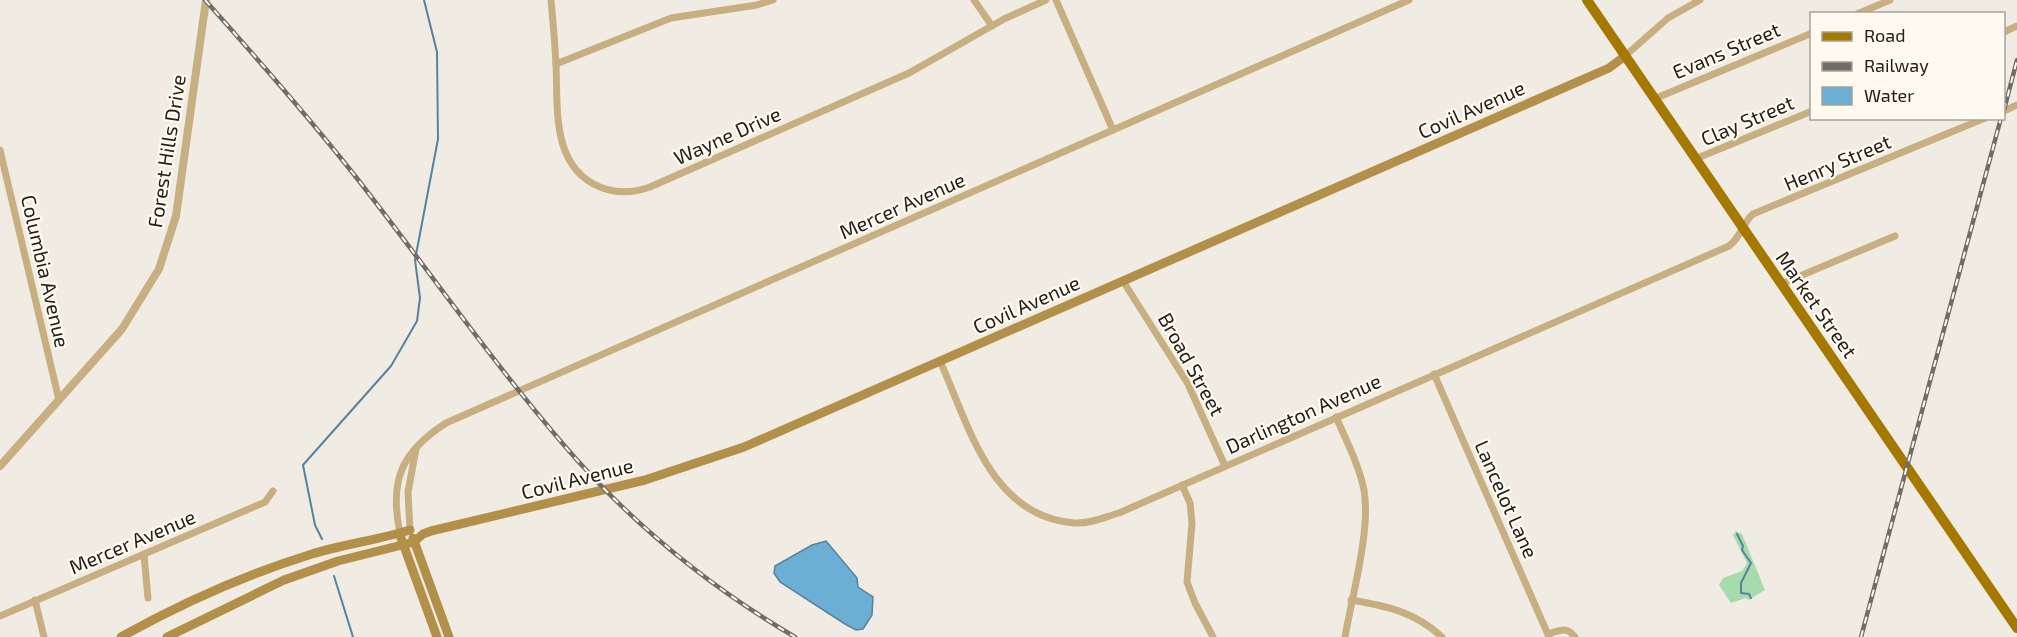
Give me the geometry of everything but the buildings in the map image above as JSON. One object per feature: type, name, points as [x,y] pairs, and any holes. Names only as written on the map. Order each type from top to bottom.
[{"type":"main road","name":"Market Street","points":[[1587,0],[2017,628]]},
{"type":"main road","name":"Covil Avenue","points":[[414,542],[423,534],[645,480],[703,462],[782,430],[1610,68],[1625,57]]},
{"type":"main road","points":[[121,637],[201,594],[268,569],[326,550],[411,530],[423,534]]},
{"type":"main road","points":[[411,530],[449,637]]},
{"type":"main road","points":[[400,533],[437,637]]},
{"type":"main road","points":[[167,637],[284,580],[325,564],[414,542]]},
{"type":"street","name":"Forest Hills Drive","points":[[0,466],[122,329],[159,269],[177,209],[206,0]]},
{"type":"street","name":"Wayne Drive","points":[[551,0],[560,134],[569,162],[587,180],[601,188],[619,192],[637,191],[909,73],[992,26],[1046,0]]},
{"type":"street","points":[[556,64],[671,18],[757,5],[773,0]]},
{"type":"street","points":[[974,0],[992,26]]},
{"type":"street","points":[[1056,0],[1113,130]]},
{"type":"street","name":"Mercer Avenue","points":[[400,533],[396,510],[398,482],[408,455],[429,434],[446,423],[1409,0]]},
{"type":"street","points":[[1625,57],[1668,18],[1700,0]]},
{"type":"street","points":[[1862,12],[1890,0]]},
{"type":"street","name":"Evans Street","points":[[1654,99],[1810,34]]},
{"type":"street","name":"Clay Street","points":[[1695,159],[1810,112]]},
{"type":"street","name":"Henry Street","points":[[1744,230],[1748,218],[1753,214],[1980,120]]},
{"type":"street","name":"Columbia Avenue","points":[[0,150],[59,400]]},
{"type":"street","name":"Darlington Avenue","points":[[940,361],[984,461],[996,481],[1026,509],[1075,523],[1094,521],[1119,513],[1729,246],[1744,230]]},
{"type":"street","points":[[1781,284],[1895,236]]},
{"type":"street","name":"Broad Street","points":[[1123,281],[1188,384],[1225,466]]},
{"type":"street","name":"Lancelot Lane","points":[[1434,374],[1549,635]]},
{"type":"street","points":[[1336,417],[1349,446],[1364,492],[1364,527],[1345,637]]},
{"type":"street","points":[[411,530],[408,492],[416,449]]},
{"type":"street","points":[[1182,485],[1190,503],[1192,522],[1187,582],[1213,637]]},
{"type":"street","name":"Mercer Avenue","points":[[0,616],[265,502],[273,491]]},
{"type":"street","points":[[144,555],[148,598]]},
{"type":"street","points":[[35,600],[44,637]]},
{"type":"street","points":[[1351,600],[1401,609],[1424,622],[1442,637]]},
{"type":"street","points":[[1549,635],[1563,628],[1569,630],[1575,637]]},
{"type":"green space","points":[[1736,531],[1742,534],[1765,590],[1749,600],[1746,598],[1731,603],[1719,585],[1723,578],[1742,571],[1747,563],[1733,535]]},
{"type":"water","points":[[826,541],[857,578],[858,587],[873,597],[872,615],[863,629],[856,630],[845,624],[780,582],[774,573],[775,566],[812,545]]},
{"type":"waterway","points":[[322,539],[315,525],[303,465],[391,366],[417,321],[420,298],[415,260],[438,139],[437,52],[424,0]]},
{"type":"waterway","points":[[1737,534],[1743,546],[1742,550],[1751,563],[1741,583],[1741,593],[1749,594],[1751,598]]},
{"type":"waterway","points":[[334,576],[353,637]]},
{"type":"railway","points":[[205,0],[334,150],[508,377],[588,472],[642,525],[700,574],[795,637]]},
{"type":"railway","points":[[2005,106],[2017,60]]},
{"type":"railway","points":[[1861,637],[2000,120]]}]
